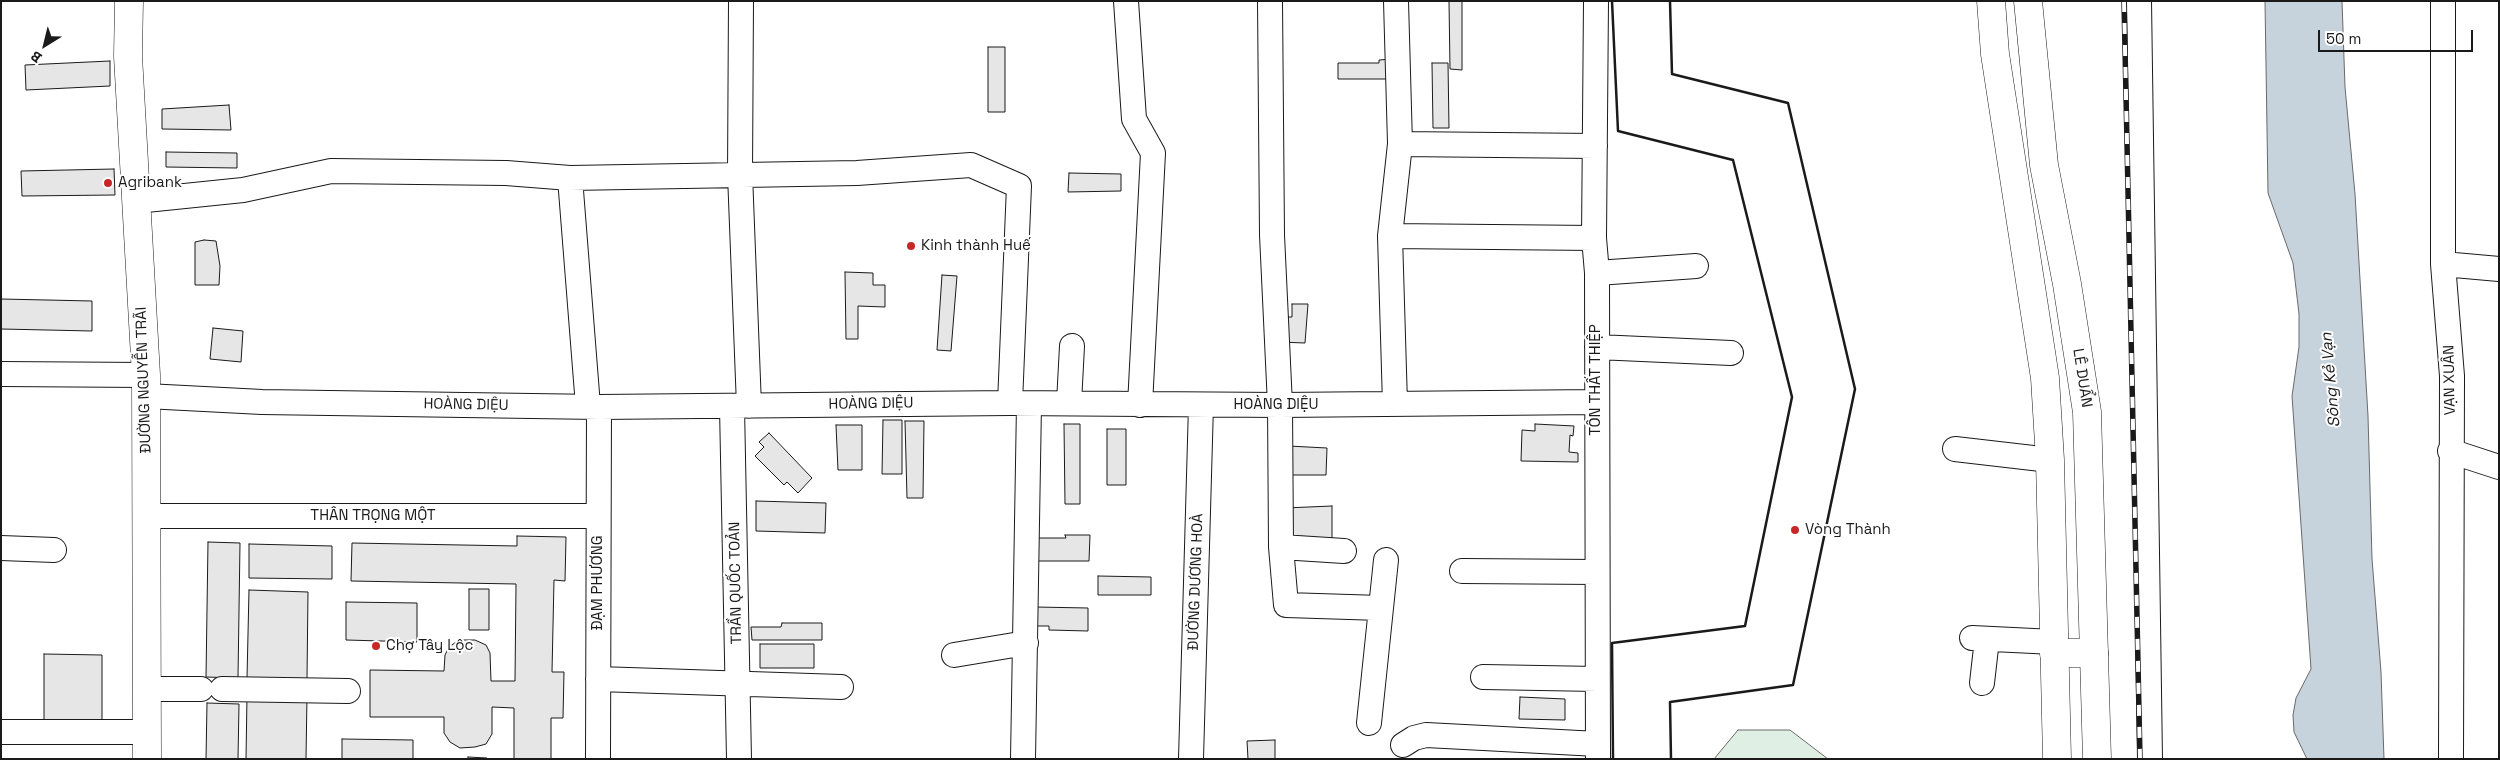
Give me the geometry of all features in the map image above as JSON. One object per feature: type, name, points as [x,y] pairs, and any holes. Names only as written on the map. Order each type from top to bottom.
[{"type":"main road","name":"ĐƯỜNG NGUYỄN TRÃI","points":[[129,1],[128,56],[146,386],[148,759]]},
{"type":"main road","points":[[1992,1],[1995,54],[2045,378],[2050,460],[2057,759]]},
{"type":"main road","name":"LÊ DUẨN","points":[[2028,1],[2044,165],[2067,284],[2087,412],[2097,759]]},
{"type":"main road","points":[[2054,648],[2094,654]]},
{"type":"street","name":"TRẦN QUỐC TOẢN","points":[[739,759],[741,1]]},
{"type":"street","points":[[1126,1],[1134,119],[1153,153],[1140,405]]},
{"type":"street","points":[[1270,1],[1272,234],[1280,405],[1281,547],[1286,605],[1381,608]]},
{"type":"street","points":[[1395,404],[1390,236],[1400,144],[1396,1]]},
{"type":"street","name":"TÔN THẤT THIỆP","points":[[1596,1],[1594,238],[1597,273],[1598,751]]},
{"type":"street","points":[[2139,1],[2150,759]]},
{"type":"street","name":"VẠN XUÂN","points":[[2443,1],[2444,264],[2452,376],[2450,451],[2451,759]]},
{"type":"street","points":[[1400,144],[1595,146]]},
{"type":"street","points":[[136,201],[243,190],[331,171],[506,173],[570,178],[857,173],[971,165],[1019,186],[1020,404],[1026,643],[1023,759]]},
{"type":"street","name":"ĐẠM PHƯƠNG","points":[[570,178],[594,406],[598,516],[598,759]]},
{"type":"street","points":[[1390,236],[1594,238]]},
{"type":"street","points":[[2444,264],[2499,269]]},
{"type":"street","points":[[1597,273],[1696,266]]},
{"type":"street","points":[[1069,403],[1072,346]]},
{"type":"street","points":[[1597,348],[1731,352]]},
{"type":"street","name":"HOÀNG DIỆU","points":[[1,374],[146,386],[262,402],[594,406],[1069,403],[1280,405],[1596,402]]},
{"type":"street","name":"ĐƯỜNG DƯƠNG HOÀ","points":[[1191,759],[1201,405]]},
{"type":"street","points":[[1955,449],[2050,460]]},
{"type":"street","points":[[2450,451],[2499,467]]},
{"type":"street","name":"THÂN TRỌNG MỘT","points":[[148,516],[598,516]]},
{"type":"street","points":[[1281,547],[1344,551]]},
{"type":"street","points":[[1,548],[54,550]]},
{"type":"street","points":[[1369,723],[1386,560]]},
{"type":"street","points":[[1462,572],[1597,572]]},
{"type":"street","points":[[1982,683],[1980,639],[2054,648]]},
{"type":"street","points":[[954,655],[1026,643]]},
{"type":"street","points":[[1483,677],[1597,679]]},
{"type":"street","points":[[598,679],[840,687]]},
{"type":"street","points":[[147,689],[348,691]]},
{"type":"street","points":[[1,732],[147,732]]},
{"type":"street","points":[[1403,745],[1414,738],[1426,735],[1598,751]]},
{"type":"green space","points":[[1738,730],[1790,730],[1828,759],[1714,759]]},
{"type":"water","name":"Sông Kẻ Vạn","points":[[2265,1],[2342,1],[2345,87],[2355,194],[2368,416],[2372,559],[2381,672],[2384,759],[2307,759],[2294,732],[2293,715],[2296,698],[2311,669],[2292,396],[2299,347],[2299,314],[2293,263],[2268,193]]},
{"type":"building","points":[[1449,1],[1462,1],[1462,70],[1450,69]]},
{"type":"building","points":[[988,47],[1005,47],[1005,112],[988,112]]},
{"type":"building","points":[[1393,59],[1393,79],[1338,79],[1338,63],[1379,63],[1379,60]]},
{"type":"building","points":[[110,61],[110,86],[26,90],[25,65]]},
{"type":"building","points":[[1432,63],[1448,63],[1449,128],[1433,128]]},
{"type":"building","points":[[229,105],[231,130],[162,129],[162,109]]},
{"type":"building","points":[[166,152],[237,153],[237,168],[166,167]]},
{"type":"building","points":[[114,169],[115,195],[22,196],[21,171]]},
{"type":"building","points":[[1069,173],[1121,174],[1121,191],[1068,192]]},
{"type":"building","points":[[204,240],[216,241],[220,266],[219,285],[195,285],[195,242]]},
{"type":"building","points":[[845,272],[873,273],[873,285],[885,285],[885,307],[858,306],[858,339],[846,339]]},
{"type":"building","points":[[942,275],[957,276],[951,351],[937,350]]},
{"type":"building","points":[[1,299],[92,301],[92,331],[1,329]]},
{"type":"building","points":[[1292,304],[1308,304],[1305,343],[1279,342],[1269,317],[1292,317]]},
{"type":"building","points":[[213,328],[243,331],[241,362],[210,359]]},
{"type":"building","points":[[883,420],[902,420],[902,474],[882,474]]},
{"type":"building","points":[[905,421],[924,421],[923,498],[907,498]]},
{"type":"building","points":[[1064,424],[1080,424],[1080,504],[1065,504]]},
{"type":"building","points":[[1535,424],[1574,426],[1573,436],[1570,435],[1569,452],[1578,453],[1578,462],[1521,461],[1522,430],[1535,431]]},
{"type":"building","points":[[836,425],[862,425],[862,470],[838,470]]},
{"type":"building","points":[[1107,429],[1126,429],[1126,485],[1107,485]]},
{"type":"building","points":[[769,433],[812,478],[798,493],[787,482],[784,485],[755,456],[764,447],[759,442]]},
{"type":"building","points":[[1288,446],[1327,448],[1326,475],[1288,475]]},
{"type":"building","points":[[756,501],[826,503],[825,533],[756,531]]},
{"type":"building","points":[[1332,506],[1332,545],[1286,546],[1285,508]]},
{"type":"building","points":[[1065,535],[1090,535],[1089,561],[1036,561],[1034,538],[1066,538]]},
{"type":"building","points":[[517,536],[566,537],[565,581],[554,580],[552,672],[564,672],[563,718],[551,718],[551,759],[514,759],[514,708],[492,707],[492,734],[486,744],[460,748],[450,742],[444,733],[444,717],[370,717],[370,670],[444,671],[445,655],[449,647],[459,640],[475,640],[486,645],[490,653],[491,681],[515,681],[516,584],[351,581],[352,543],[517,546]]},
{"type":"building","points":[[208,542],[240,543],[238,678],[206,677]]},
{"type":"building","points":[[249,544],[332,546],[332,579],[249,578]]},
{"type":"building","points":[[1098,576],[1151,577],[1151,595],[1098,595]]},
{"type":"building","points":[[469,589],[489,589],[489,630],[469,630]]},
{"type":"building","points":[[249,590],[308,592],[307,679],[247,678]]},
{"type":"building","points":[[346,602],[417,603],[417,642],[346,640]]},
{"type":"building","points":[[1035,607],[1088,608],[1088,631],[1049,630],[1049,626],[1034,626]]},
{"type":"building","points":[[782,623],[822,623],[822,640],[752,640],[751,627],[781,627]]},
{"type":"building","points":[[760,644],[814,644],[814,668],[760,668]]},
{"type":"building","points":[[44,654],[102,655],[102,722],[44,721]]},
{"type":"building","points":[[247,695],[307,696],[306,759],[246,759]]},
{"type":"building","points":[[1520,697],[1565,699],[1565,720],[1519,719]]},
{"type":"building","points":[[207,703],[239,704],[238,759],[206,759]]},
{"type":"building","points":[[342,739],[413,740],[413,759],[342,759]]},
{"type":"building","points":[[1275,740],[1275,759],[1248,759],[1247,741]]},
{"type":"building","points":[[468,757],[487,758],[487,759],[468,759]]},
{"type":"railway","points":[[2124,1],[2140,759]]},
{"type":"wall","points":[[1612,1],[1618,131],[1733,160],[1792,397],[1745,626],[1612,643],[1613,759]]},
{"type":"wall","points":[[1670,1],[1672,74],[1788,103],[1855,389],[1793,685],[1670,702],[1671,759]]},
{"type":"place","name":"Agribank","points":[[108,183]]},
{"type":"place","name":"Kinh thành Huế","points":[[911,246]]},
{"type":"place","name":"Vòng Thành","points":[[1795,530]]},
{"type":"place","name":"Chợ Tây Lộc","points":[[376,646]]}]
